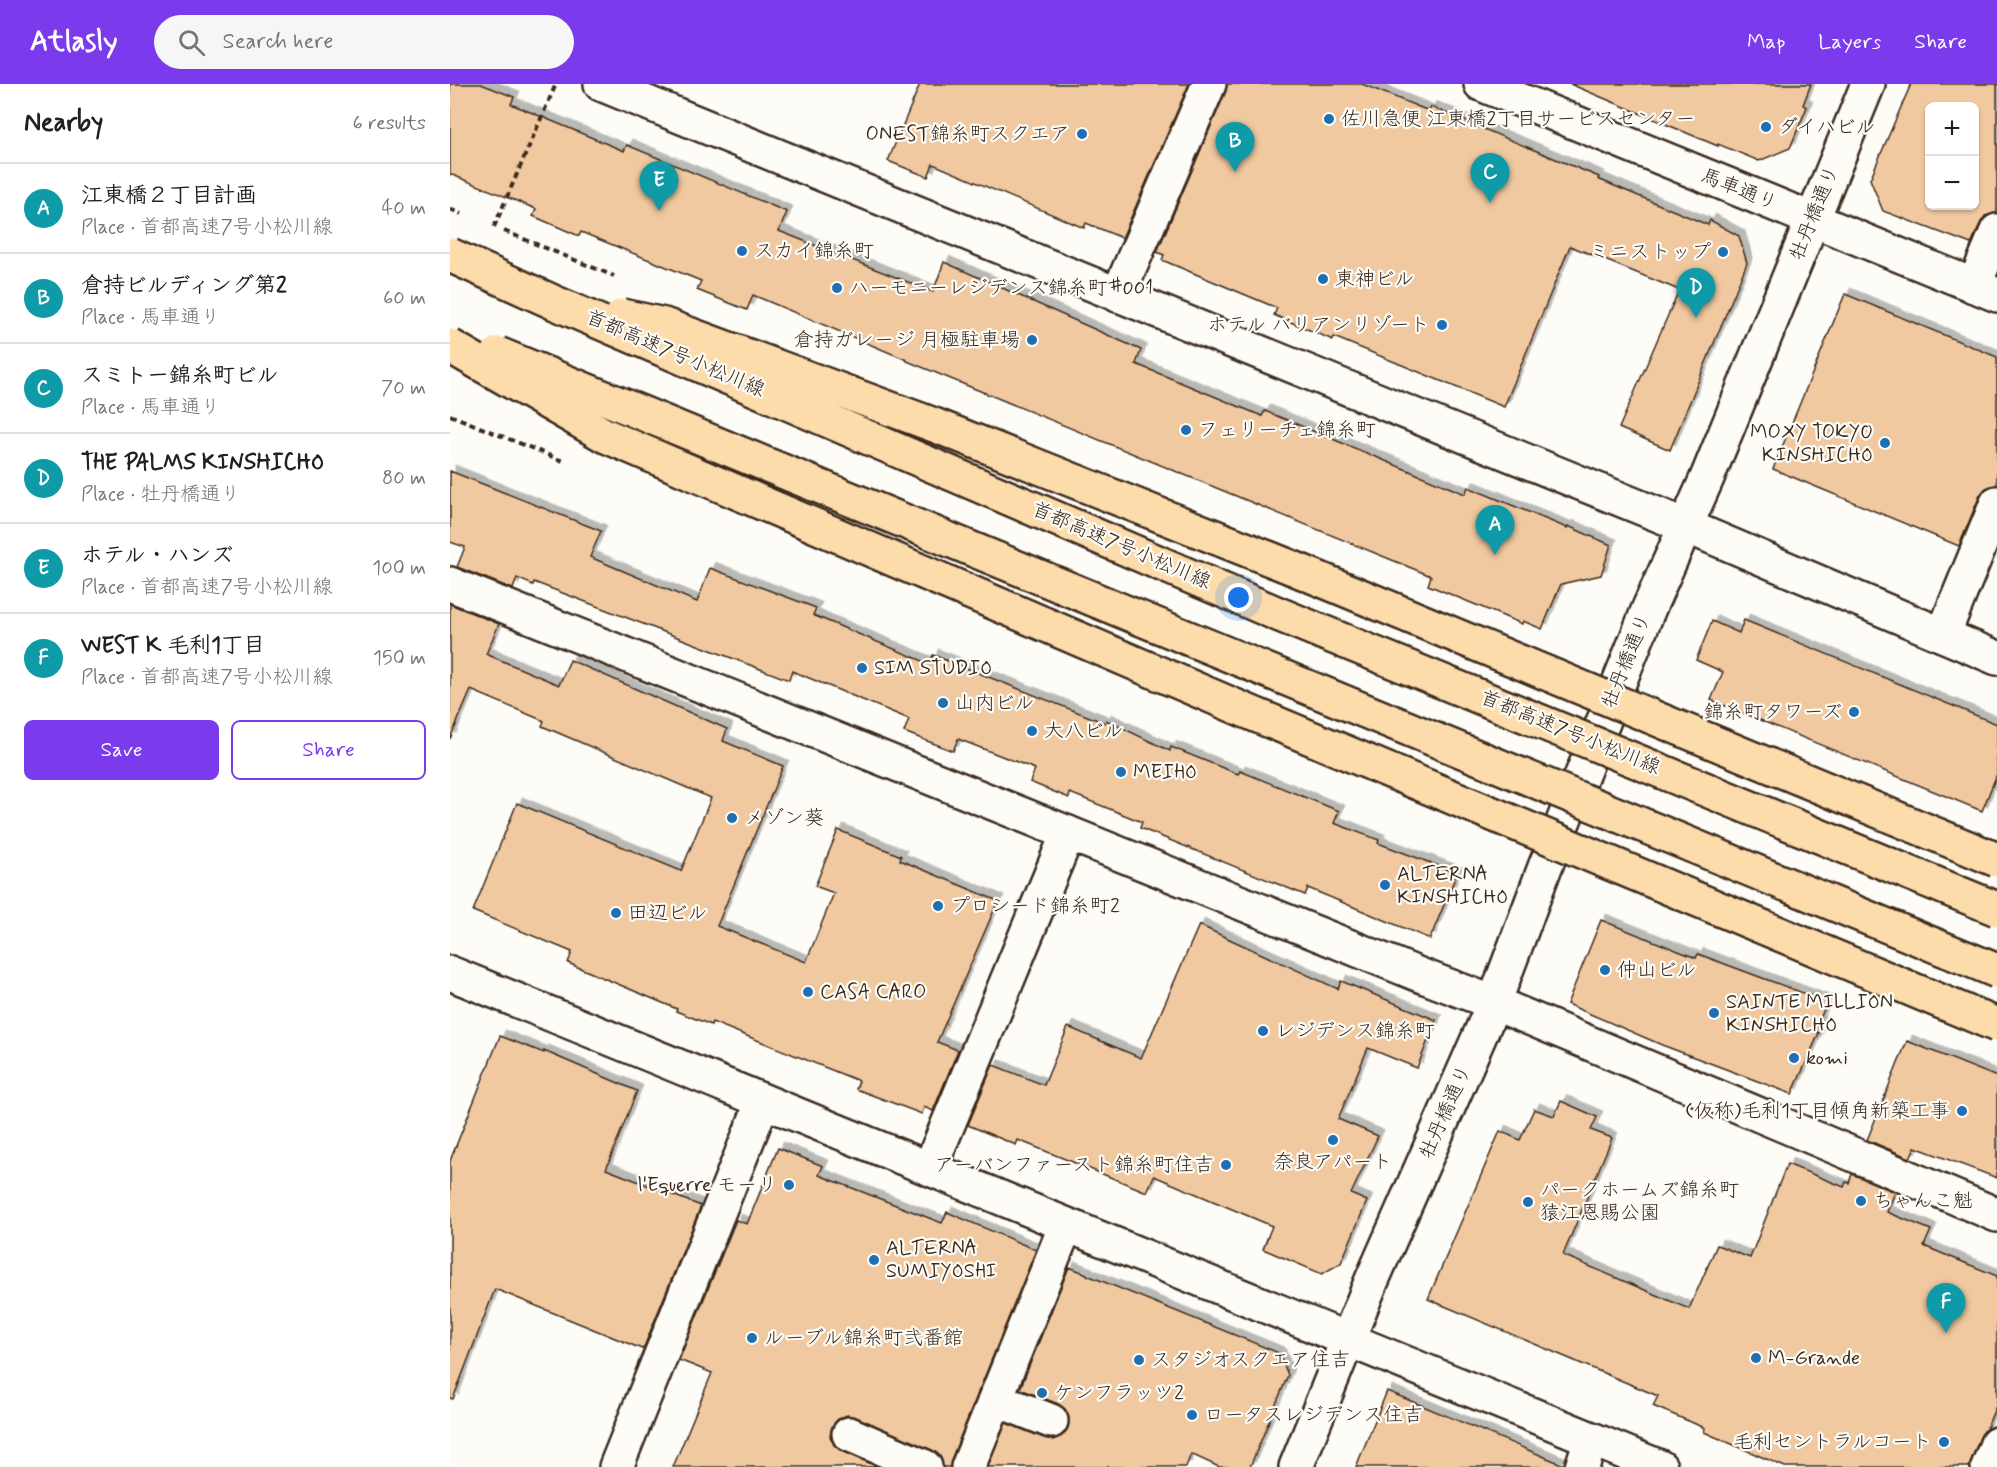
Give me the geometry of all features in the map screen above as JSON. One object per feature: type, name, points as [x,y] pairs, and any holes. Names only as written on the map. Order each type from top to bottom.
[{"type":"highway","name":"首都高速7号小松川線","points":[[450,255],[553,302],[1267,609],[1997,909]]},
{"type":"highway","points":[[553,302],[664,325],[934,425],[1298,570],[1997,860]]},
{"type":"highway","points":[[450,334],[1997,971]]},
{"type":"highway","points":[[450,346],[604,435],[1254,715],[1997,1025]]},
{"type":"street","points":[[601,84],[1686,526],[1997,658]]},
{"type":"street","points":[[1118,295],[1209,84]]},
{"type":"street","name":"馬車通り","points":[[1481,84],[1516,91],[1985,291]]},
{"type":"street","name":"牡丹橋通り","points":[[1296,1467],[1377,1269],[1494,1003],[1545,867],[1648,608],[1686,526],[1868,84]]},
{"type":"street","points":[[1985,291],[1997,231]]},
{"type":"street","points":[[1943,635],[1997,503]]},
{"type":"street","points":[[450,584],[1494,1003],[1997,1215]]},
{"type":"street","points":[[930,1168],[1068,833]]},
{"type":"street","points":[[450,974],[1348,1340],[1587,1453],[1660,1467]]},
{"type":"street","points":[[616,1467],[763,1101]]},
{"type":"street","points":[[968,1467],[1066,1225]]},
{"type":"street","points":[[995,1399],[1051,1421]]},
{"type":"street","points":[[849,1434],[925,1467]]},
{"type":"street","points":[[1988,1467],[1997,1444]]},
{"type":"path","points":[[494,227],[556,84]]},
{"type":"building","points":[[450,84],[481,84],[514,97],[511,104],[624,151],[627,145],[787,212],[779,231],[933,292],[944,262],[1141,350],[1136,364],[1262,416],[1265,411],[1465,494],[1468,487],[1567,528],[1568,526],[1611,545],[1601,575],[1561,584],[1542,629],[1523,621],[1522,624],[1428,585],[1431,576],[907,361],[753,295],[747,310],[697,290],[701,281],[581,232],[579,236],[533,216],[536,209],[450,174]]},
{"type":"building","points":[[920,84],[1189,84],[1122,238],[1086,223],[1084,228],[933,164],[928,177],[888,161]]},
{"type":"building","points":[[1227,84],[1362,84],[1429,111],[1431,107],[1708,225],[1710,220],[1739,236],[1747,263],[1670,450],[1619,428],[1679,290],[1570,246],[1504,407],[1334,337],[1333,340],[1274,315],[1277,308],[1162,260],[1164,255],[1157,252]]},
{"type":"building","points":[[1570,84],[1811,84],[1803,105],[1807,107],[1790,148],[1759,161]]},
{"type":"building","points":[[1911,84],[1997,84],[1997,213],[1985,216],[1971,244],[1883,211],[1870,179]]},
{"type":"building","name":"MOXY TOKYO KINSHICHO","points":[[1845,294],[1997,357],[1997,485],[1986,488],[1980,495],[1959,546],[1773,469]]},
{"type":"building","points":[[450,471],[601,531],[590,557],[697,602],[710,568],[816,608],[813,615],[930,664],[933,655],[1105,723],[1106,720],[1170,751],[1171,747],[1238,774],[1240,771],[1339,811],[1334,823],[1379,840],[1378,843],[1457,873],[1430,939],[1308,888],[1305,895],[1140,828],[1142,822],[1070,793],[1069,798],[1030,782],[1035,769],[958,739],[953,751],[904,732],[909,719],[792,671],[789,680],[534,582],[533,585],[517,578],[513,589],[457,567],[465,547],[450,542]]},
{"type":"building","points":[[450,604],[499,624],[486,654],[559,685],[570,660],[727,729],[723,741],[783,766],[717,926],[806,962],[834,893],[815,886],[838,830],[901,856],[900,860],[998,901],[937,1042],[958,1050],[933,1111],[924,1107],[922,1114],[856,1089],[859,1081],[712,1022],[711,1025],[676,1011],[677,1009],[568,963],[572,952],[473,911],[517,803],[681,871],[711,798],[542,726],[544,721],[471,690],[450,739]]},
{"type":"building","name":"錦糸町タワーズ","points":[[1744,620],[1997,724],[1997,774],[1982,811],[1711,700],[1723,672],[1696,660],[1712,621],[1739,633]]},
{"type":"building","points":[[1601,920],[1696,958],[1698,954],[1827,1002],[1815,1031],[1819,1033],[1792,1094],[1662,1045],[1567,1004]]},
{"type":"building","points":[[1199,925],[1338,989],[1341,981],[1436,1020],[1417,1068],[1368,1048],[1338,1119],[1378,1136],[1351,1194],[1367,1201],[1341,1263],[1322,1274],[1263,1249],[1272,1226],[1154,1176],[1147,1192],[1018,1140],[1016,1145],[968,1125],[993,1065],[1044,1085],[1068,1027],[1141,1058]]},
{"type":"building","points":[[500,1036],[544,1053],[544,1051],[637,1091],[606,1169],[701,1206],[642,1349],[495,1289],[453,1399],[450,1398],[450,1161]]},
{"type":"building","points":[[1907,1041],[1997,1077],[1997,1178],[1915,1147],[1910,1158],[1867,1140]]},
{"type":"building","points":[[1561,1101],[1597,1117],[1591,1130],[1612,1138],[1563,1255],[1689,1309],[1717,1245],[1750,1258],[1787,1164],[1844,1187],[1846,1182],[1849,1183],[1852,1174],[1895,1192],[1887,1212],[1931,1230],[1924,1246],[1997,1276],[1997,1404],[1980,1437],[1969,1467],[1785,1467],[1704,1432],[1705,1428],[1653,1406],[1658,1396],[1428,1299],[1500,1131],[1520,1140],[1534,1109],[1554,1116]]},
{"type":"building","points":[[778,1148],[823,1166],[819,1175],[942,1223],[947,1212],[1036,1250],[950,1467],[943,1467],[940,1456],[932,1450],[847,1415],[838,1419],[832,1426],[830,1436],[834,1445],[878,1467],[673,1467],[712,1373],[679,1360],[736,1220],[747,1224]]},
{"type":"building","points":[[1069,1267],[1279,1353],[1288,1375],[1250,1467],[1219,1467],[1191,1454],[1186,1467],[988,1467],[1006,1423],[1053,1440],[1062,1436],[1068,1428],[1069,1418],[1065,1409],[1020,1389]]},
{"type":"building","points":[[1387,1391],[1564,1465],[1564,1467],[1356,1467]]},
{"type":"place","name":"佐川急便 江東橋2丁目サービスセンター","points":[[1329,119]]},
{"type":"place","name":"ダイハビル","points":[[1766,127]]},
{"type":"place","name":"ONEST錦⽷町スクエア","points":[[1082,134]]},
{"type":"place","name":"倉持ビルディング第2","points":[[1235,172]]},
{"type":"place","name":"スミトー錦糸町ビル","points":[[1490,203]]},
{"type":"place","name":"ホテル・ハンズ","points":[[659,211]]},
{"type":"place","name":"スカイ錦糸町","points":[[742,251]]},
{"type":"place","name":"ミニストップ","points":[[1723,252]]},
{"type":"place","name":"東神ビル","points":[[1323,279]]},
{"type":"place","name":"ハーモニーレジデンス錦糸町#001","points":[[837,288]]},
{"type":"place","name":"THE PALMS KINSHICHO","points":[[1696,318]]},
{"type":"place","name":"ホテル バリアンリゾート","points":[[1442,325]]},
{"type":"place","name":"倉持ガレージ 月極駐車場","points":[[1032,340]]},
{"type":"place","name":"フェリーチェ錦糸町","points":[[1186,430]]},
{"type":"place","name":"MOXY TOKYO KINSHICHO","points":[[1885,443]]},
{"type":"place","name":"江東橋２丁目計画","points":[[1495,555]]},
{"type":"place","name":"SIM STUDIO","points":[[862,668]]},
{"type":"place","name":"山内ビル","points":[[943,703]]},
{"type":"place","name":"錦糸町タワーズ","points":[[1854,712]]},
{"type":"place","name":"大八ビル","points":[[1032,731]]},
{"type":"place","name":"MEIHO","points":[[1121,772]]},
{"type":"place","name":"メゾン葵","points":[[732,818]]},
{"type":"place","name":"ALTERNA KINSHICHO","points":[[1385,885]]},
{"type":"place","name":"プロシード錦糸町2","points":[[938,906]]},
{"type":"place","name":"田辺ビル","points":[[616,913]]},
{"type":"place","name":"仲山ビル","points":[[1605,970]]},
{"type":"place","name":"CASA CARO","points":[[808,992]]},
{"type":"place","name":"SAINTE MILLION KINSHICHO","points":[[1714,1013]]},
{"type":"place","name":"レジデンス錦糸町","points":[[1263,1031]]},
{"type":"place","name":"komi","points":[[1794,1058]]},
{"type":"place","name":"(仮称)毛利1丁目傾角新築工事","points":[[1962,1111]]},
{"type":"place","name":"奈良アパート","points":[[1333,1140]]},
{"type":"place","name":"アーバンファースト錦糸町住吉","points":[[1226,1165]]},
{"type":"place","name":"l'Equerre モーリ","points":[[789,1185]]},
{"type":"place","name":"ちゃんこ魁","points":[[1861,1201]]},
{"type":"place","name":"パークホームズ錦糸町 猿江恩賜公園","points":[[1528,1202]]},
{"type":"place","name":"ALTERNA SUMIYOSHI","points":[[874,1260]]},
{"type":"place","name":"WEST K 毛利1丁目","points":[[1946,1333]]},
{"type":"place","name":"ルーブル錦糸町弐番館","points":[[752,1338]]},
{"type":"place","name":"M-Grande","points":[[1756,1358]]},
{"type":"place","name":"スタジオスクエア住吉","points":[[1139,1360]]},
{"type":"place","name":"ケンフラッツ2","points":[[1042,1393]]},
{"type":"place","name":"ロータスレジデンス住吉","points":[[1192,1415]]},
{"type":"place","name":"毛利セントラルコート","points":[[1944,1442]]}]
